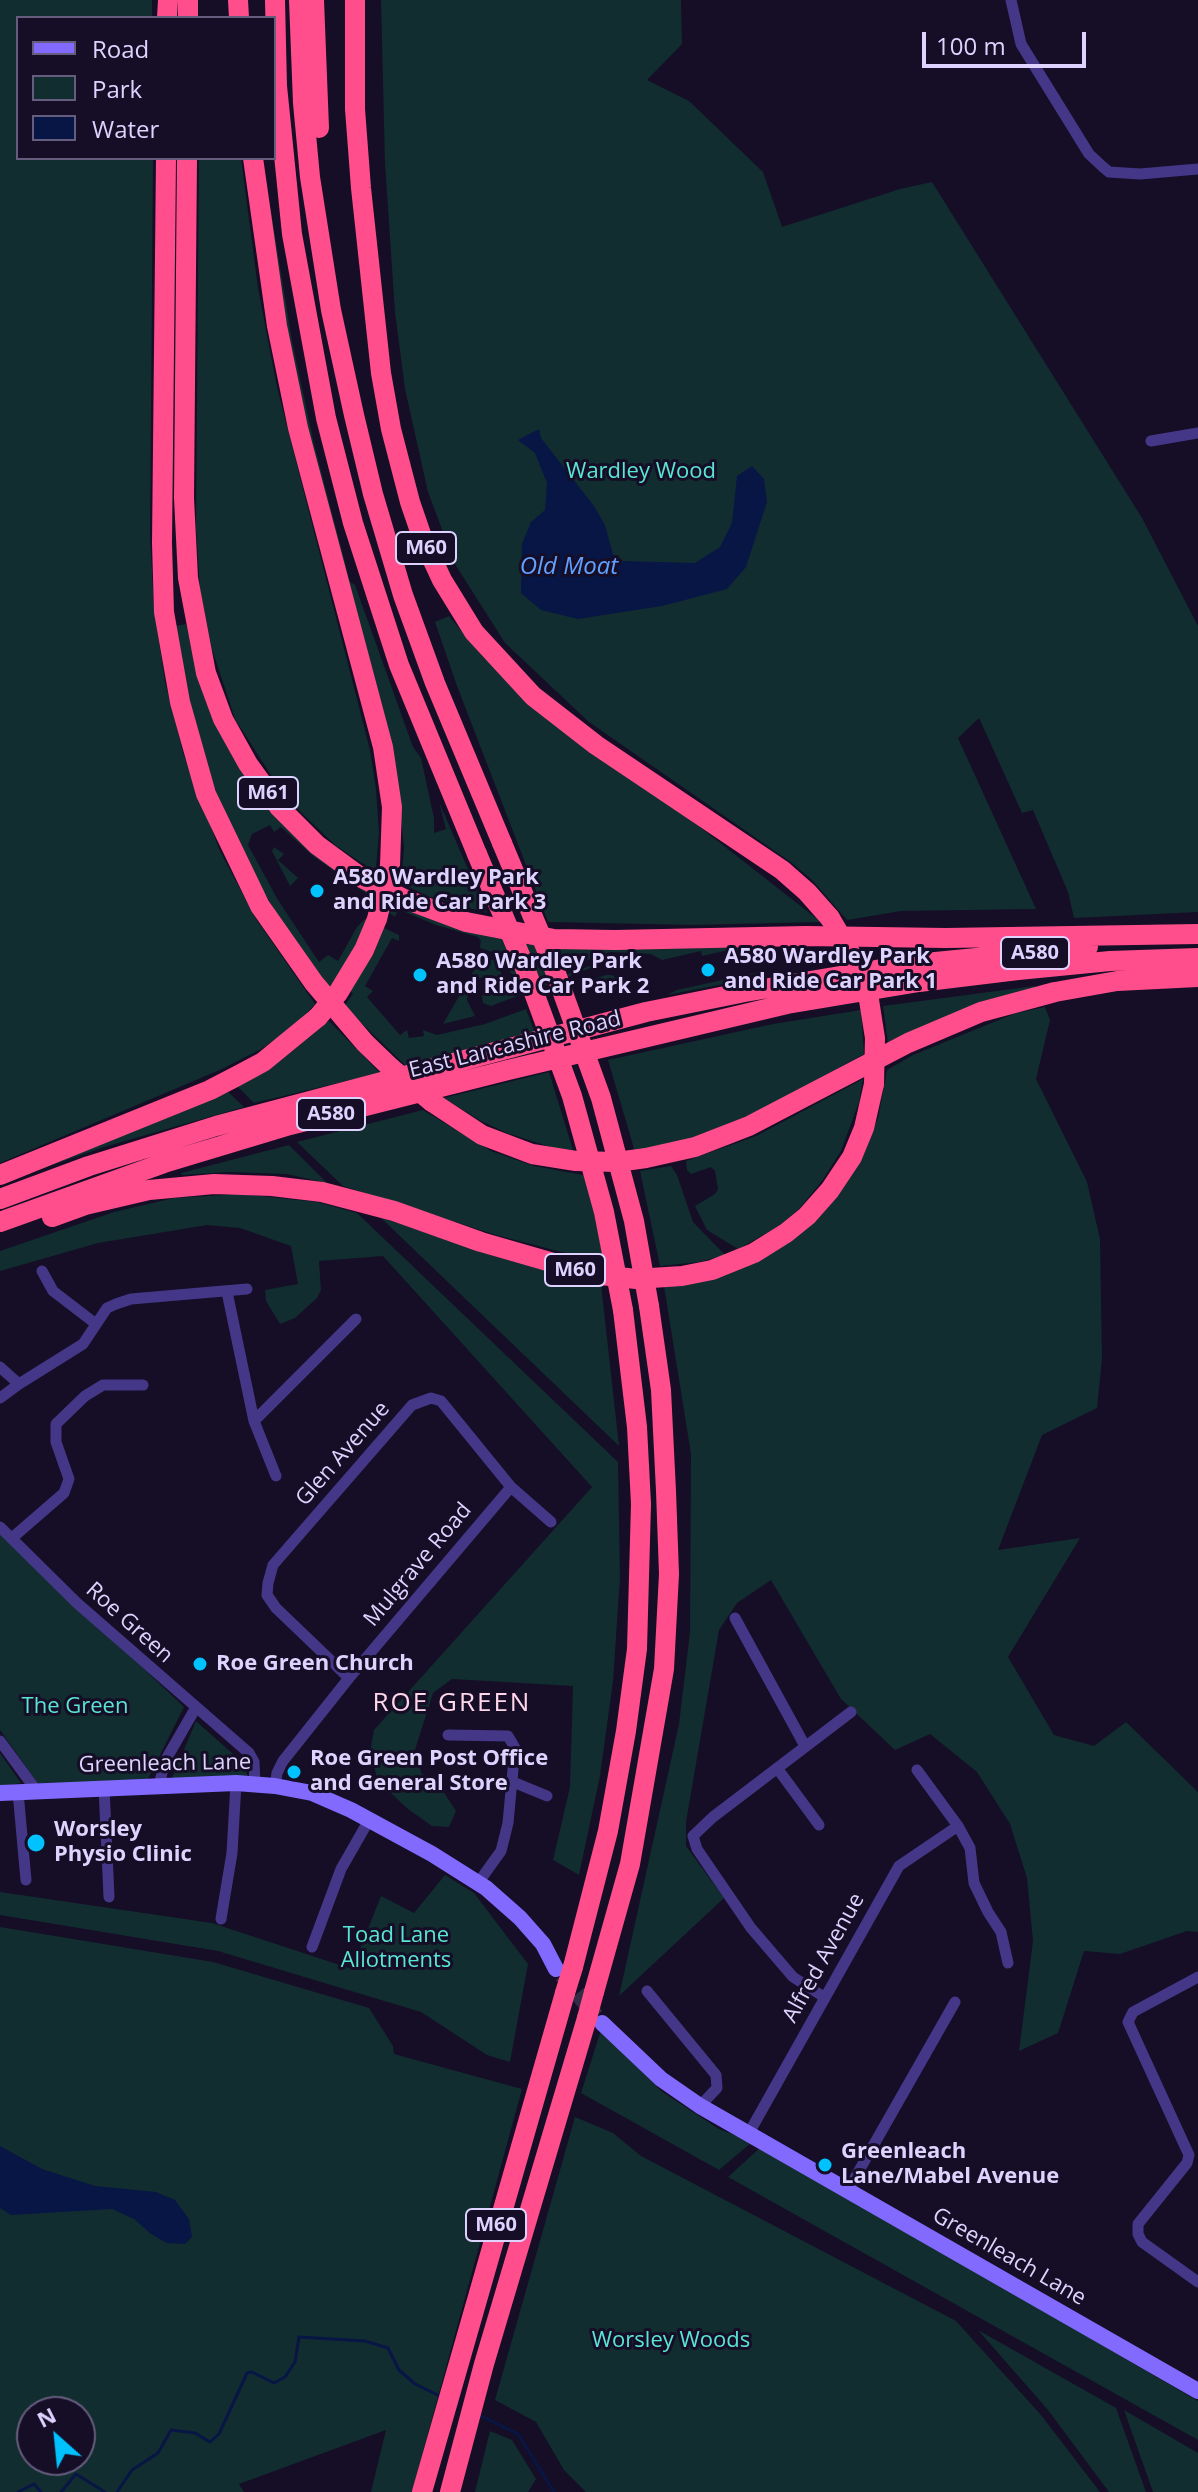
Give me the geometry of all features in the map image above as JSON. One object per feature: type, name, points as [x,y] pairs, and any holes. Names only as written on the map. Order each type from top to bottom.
[{"type":"highway","name":"M60","points":[[299,0],[306,132],[331,310],[373,494],[403,595],[435,683],[565,996],[601,1098],[634,1221],[661,1390],[669,1574],[664,1669],[630,1864],[594,1992],[594,2020],[561,2103],[484,2364],[450,2492]]},
{"type":"highway","name":"M60","points":[[314,0],[318,126],[324,189],[323,250]]},
{"type":"highway","name":"M60","points":[[0,1234],[85,1205],[149,1190],[187,1185],[272,1186],[322,1192],[394,1211],[554,1265],[592,1274],[636,1279],[682,1276],[723,1267],[754,1253],[774,1242],[807,1216],[830,1190],[852,1157],[864,1128],[874,1084],[875,1038],[866,989],[849,949],[830,918],[782,870],[596,745],[533,696],[474,632],[442,580],[422,537],[403,480],[381,373],[355,109],[355,0]]},
{"type":"highway","name":"M60","points":[[276,43],[277,86],[292,234],[326,418],[353,523],[399,665],[527,973],[572,1096],[604,1212],[623,1310],[635,1412],[641,1504],[637,1649],[608,1831],[564,1968],[565,1993],[422,2492]]},
{"type":"highway","name":"M61","points":[[166,160],[162,543],[164,612],[180,702],[206,794],[260,906],[314,983],[357,1034],[432,1102],[482,1135],[532,1154],[600,1162],[655,1157],[695,1147],[749,1126],[932,1031],[1009,1004]]},
{"type":"highway","name":"M61","points":[[187,160],[184,498],[188,578],[206,673],[223,719],[248,764],[279,807],[317,845],[362,878],[402,898],[466,922],[554,939],[876,937]]},
{"type":"highway","points":[[0,1175],[223,1083],[263,1062],[318,1017],[338,993],[364,950],[377,919],[390,866],[392,807],[383,747],[298,428],[275,311],[253,160]]},
{"type":"highway","name":"A580","points":[[876,937],[1198,935]]},
{"type":"highway","name":"East Lancashire Road","points":[[0,1199],[89,1166],[301,1102],[636,1014],[872,970],[1198,935]]},
{"type":"highway","points":[[872,970],[946,938]]},
{"type":"highway","name":"East Lancashire Road","points":[[0,1222],[164,1163],[290,1125],[787,1004],[919,982],[1018,970],[1110,961],[1198,958]]},
{"type":"highway","name":"A580","points":[[1009,1004],[1117,981],[1198,977]]},
{"type":"street","points":[[1011,0],[1021,44],[1089,154],[1103,167],[1109,172],[1140,174],[1198,169]]},
{"type":"street","points":[[1151,441],[1198,433]]},
{"type":"street","points":[[42,1271],[53,1291],[96,1324]]},
{"type":"street","points":[[0,1398],[83,1344],[107,1308],[131,1299],[247,1289]]},
{"type":"street","points":[[227,1292],[254,1421],[276,1476]]},
{"type":"street","points":[[254,1421],[356,1319]]},
{"type":"street","points":[[0,1367],[19,1384]]},
{"type":"street","points":[[12,1538],[64,1493],[69,1479],[56,1442],[56,1424],[85,1396],[103,1385],[143,1385]]},
{"type":"street","name":"Glen Avenue","points":[[349,1678],[276,1608],[267,1595],[273,1565],[412,1405],[431,1398],[441,1401],[511,1487],[551,1522]]},
{"type":"street","name":"Mulgrave Road","points":[[275,1786],[283,1761],[511,1487]]},
{"type":"street","name":"Roe Green","points":[[0,1527],[77,1603],[249,1753],[254,1762],[255,1784]]},
{"type":"street","points":[[735,1618],[805,1746]]},
{"type":"street","points":[[159,1785],[165,1761],[195,1709]]},
{"type":"street","points":[[824,1997],[793,1977],[751,1928],[697,1849],[693,1836],[713,1817],[851,1712]]},
{"type":"street","points":[[448,1735],[508,1736],[515,1748],[508,1823],[501,1851],[478,1883]]},
{"type":"street","points":[[0,1741],[36,1790]]},
{"type":"street","points":[[777,1768],[819,1825]]},
{"type":"street","points":[[917,1770],[958,1826],[970,1848],[974,1883],[1001,1932],[1008,1963]]},
{"type":"street","points":[[513,1782],[547,1796]]},
{"type":"street","points":[[221,1919],[232,1853],[236,1783]]},
{"type":"street","name":"Greenleach Lane","points":[[0,1793],[236,1783],[312,1793],[440,1858],[478,1883],[520,1918],[564,1968]]},
{"type":"street","points":[[104,1787],[109,1897]]},
{"type":"street","points":[[18,1792],[26,1880]]},
{"type":"street","points":[[312,1947],[341,1869],[369,1820]]},
{"type":"street","name":"Alfred Avenue","points":[[749,2133],[899,1866],[958,1826]]},
{"type":"street","points":[[1198,1977],[1133,2012],[1128,2022],[1189,2155],[1187,2163],[1138,2224],[1138,2234],[1142,2242],[1198,2282]]},
{"type":"street","points":[[647,1991],[716,2075],[717,2088],[700,2106]]},
{"type":"street","points":[[848,2190],[955,2002]]},
{"type":"street","name":"Greenleach Lane","points":[[594,2020],[661,2079],[700,2106],[1198,2391]]},
{"type":"green space","points":[[0,0],[152,0],[152,16],[16,16],[16,160],[153,160],[150,534],[154,609],[165,682],[184,756],[220,851],[256,919],[315,1004],[293,1028],[222,1069],[0,1163]]},
{"type":"green space","name":"Wardley Wood","points":[[381,0],[681,0],[682,44],[647,80],[689,101],[763,172],[782,227],[900,189],[932,182],[1142,518],[1198,626],[1198,912],[1074,918],[1068,892],[1033,810],[1022,813],[979,718],[958,738],[1036,909],[901,911],[847,920],[813,881],[792,863],[589,722],[505,643],[455,564],[428,492],[405,389],[395,312],[385,163]]},
{"type":"green space","points":[[199,160],[241,160],[258,288],[277,387],[370,750],[379,833],[376,868],[372,869],[335,845],[285,797],[235,719],[212,649],[200,590],[196,527]]},
{"type":"green space","points":[[261,176],[269,199],[292,341],[314,444],[350,582],[355,585],[413,747],[421,758],[434,818],[434,833],[446,829],[439,802],[487,913],[427,896],[401,883],[404,848],[400,807],[306,432],[287,340]]},
{"type":"green space","points":[[449,616],[483,657],[821,922],[693,925],[548,922],[435,622]]},
{"type":"green space","points":[[186,624],[192,649],[241,768],[269,808],[457,927],[778,945],[734,952],[733,949],[702,956],[701,951],[662,960],[651,954],[610,952],[523,983],[514,978],[499,954],[480,948],[478,937],[436,925],[398,909],[395,917],[371,899],[366,903],[370,896],[313,856],[281,827],[274,832],[270,825],[252,834],[248,845],[278,900],[319,962],[328,955],[338,961],[357,927],[365,919],[399,935],[399,941],[392,938],[365,986],[373,991],[367,997],[400,1035],[407,1030],[409,1038],[424,1036],[423,1030],[437,1035],[485,1024],[526,1009],[536,1036],[408,1068],[344,1006],[353,994],[336,978],[329,988],[283,924],[255,877],[222,808],[204,759],[185,685],[176,626]]},
{"type":"green space","points":[[274,847],[284,854],[278,860],[298,878],[290,886],[272,851]]},
{"type":"green space","points":[[479,957],[494,960],[504,978],[488,975],[475,980],[467,1000],[475,1016],[443,1024],[477,965]]},
{"type":"green space","points":[[600,962],[491,1006],[483,1003],[482,995],[489,990],[519,992]]},
{"type":"green space","points":[[759,972],[734,982],[667,995],[677,990]]},
{"type":"green space","points":[[606,975],[617,979],[618,991],[611,991],[602,980],[581,987],[579,984]]},
{"type":"green space","points":[[1035,986],[1035,989],[888,1043],[883,1006]]},
{"type":"green space","points":[[1045,1007],[1050,1020],[1036,1079],[1087,1182],[1100,1239],[1102,1359],[1097,1408],[1042,1435],[998,1550],[1080,1538],[1008,1657],[1054,1735],[1094,1746],[1126,1722],[1198,1792],[1198,1932],[1187,1931],[1120,1954],[1084,1951],[1058,2033],[1019,2051],[1033,1941],[1027,1878],[1010,1824],[977,1772],[930,1734],[895,1750],[841,1699],[771,1580],[737,1603],[719,1630],[686,1822],[686,1846],[724,1898],[619,1996],[679,1724],[690,1632],[691,1454],[664,1286],[727,1275],[856,1167],[878,1118],[887,1070],[913,1055],[1016,1013]]},
{"type":"green space","points":[[861,1010],[864,1054],[760,1111],[679,1143],[635,1152],[608,1060],[773,1024]]},
{"type":"green space","points":[[329,1021],[380,1073],[254,1103],[236,1085],[286,1056]]},
{"type":"green space","points":[[549,1072],[573,1150],[554,1148],[507,1133],[444,1098]]},
{"type":"green space","points":[[863,1079],[859,1102],[841,1151],[799,1209],[776,1228],[738,1249],[707,1230],[695,1206],[718,1189],[715,1171],[711,1167],[691,1174],[686,1161],[756,1136]]},
{"type":"green space","points":[[226,1090],[244,1107],[104,1147],[0,1183]]},
{"type":"green space","points":[[423,1110],[491,1151],[534,1166],[588,1176],[604,1263],[496,1235],[343,1186],[297,1142]]},
{"type":"green space","points":[[289,1145],[327,1183],[286,1174],[181,1173]]},
{"type":"green space","points":[[671,1166],[693,1222],[725,1255],[699,1262],[660,1266],[640,1171]]},
{"type":"green space","points":[[241,1194],[317,1202],[357,1213],[618,1462],[620,1578],[613,1681],[600,1776],[579,1875],[553,1860],[570,1787],[573,1686],[452,1679],[433,1693],[414,1753],[422,1774],[437,1782],[456,1811],[449,1827],[432,1826],[378,1781],[370,1752],[374,1730],[592,1487],[383,1256],[319,1261],[321,1290],[317,1298],[295,1318],[280,1324],[266,1301],[265,1290],[298,1284],[291,1246],[240,1228],[207,1225],[98,1243],[0,1271],[0,1251],[114,1212],[174,1198]]},
{"type":"green space","points":[[380,1217],[497,1257],[601,1284],[619,1446]]},
{"type":"green space","name":"The Green","points":[[0,1532],[184,1707],[148,1779],[39,1785],[0,1730]]},
{"type":"green space","points":[[196,1721],[242,1762],[248,1777],[172,1778]]},
{"type":"green space","points":[[0,1753],[21,1783],[0,1786]]},
{"type":"green space","name":"Toad Lane Allotments","points":[[445,1875],[474,1893],[528,1964],[510,2062],[487,2055],[421,2012],[218,1951],[0,1915],[0,1892],[212,1923],[352,1969],[381,1896],[414,1913]]},
{"type":"green space","points":[[0,1927],[213,1962],[369,2008],[393,2046],[394,2054],[522,2089],[412,2492],[371,2492],[386,2430],[239,2484],[244,2492],[0,2492]]},
{"type":"green space","points":[[601,2030],[661,2091],[719,2129],[752,2142],[719,2170],[581,2093]]},
{"type":"green space","name":"Worsley Woods","points":[[575,2117],[613,2133],[641,2156],[956,2321],[1041,2415],[1100,2492],[586,2492],[564,2470],[536,2422],[495,2400]]},
{"type":"green space","points":[[761,2147],[1198,2401],[1198,2440],[728,2177]]},
{"type":"green space","points":[[978,2330],[1116,2408],[1146,2492],[1109,2492],[1048,2410]]},
{"type":"green space","points":[[1124,2410],[1198,2453],[1198,2492],[1153,2492]]},
{"type":"green space","points":[[490,2431],[512,2440],[536,2479],[528,2492],[475,2492]]},
{"type":"water","name":"Old Moat","points":[[539,429],[541,438],[594,506],[605,525],[613,554],[620,561],[695,563],[720,547],[732,523],[737,476],[752,466],[764,479],[767,502],[746,567],[727,589],[662,606],[578,619],[541,610],[521,593],[522,544],[531,522],[545,510],[547,483],[535,453],[518,440]]},
{"type":"water","points":[[0,2146],[42,2169],[95,2186],[156,2192],[175,2200],[189,2219],[192,2237],[185,2244],[167,2243],[134,2219],[112,2209],[11,2215],[0,2208]]},
{"type":"waterway","points":[[117,2492],[132,2470],[158,2453],[171,2430],[195,2433],[210,2442],[219,2434],[247,2373],[252,2372],[274,2383],[285,2377],[295,2362],[299,2337],[365,2341],[388,2348],[399,2370],[415,2384],[440,2396]]},
{"type":"waterway","points":[[479,2415],[518,2434],[554,2492]]},
{"type":"waterway","points":[[61,2492],[76,2474],[105,2492]]},
{"type":"waterway","points":[[18,2492],[34,2484],[41,2492]]},
{"type":"tunnel","points":[[562,1975],[596,2016]]},
{"type":"place","name":"A580 Wardley Park and Ride Car Park 3","points":[[317,891]]},
{"type":"place","name":"A580 Wardley Park and Ride Car Park 1","points":[[708,970]]},
{"type":"place","name":"A580 Wardley Park and Ride Car Park 2","points":[[420,975]]},
{"type":"place","name":"Roe Green Church","points":[[200,1664]]},
{"type":"place","name":"Roe Green Post Office and General Store","points":[[294,1772]]},
{"type":"place","name":"Worsley Physio Clinic","points":[[36,1843]]},
{"type":"place","name":"Greenleach Lane/Mabel Avenue","points":[[825,2165]]},
{"type":"district","name":"ROE GREEN","points":[[452,1704]]}]
